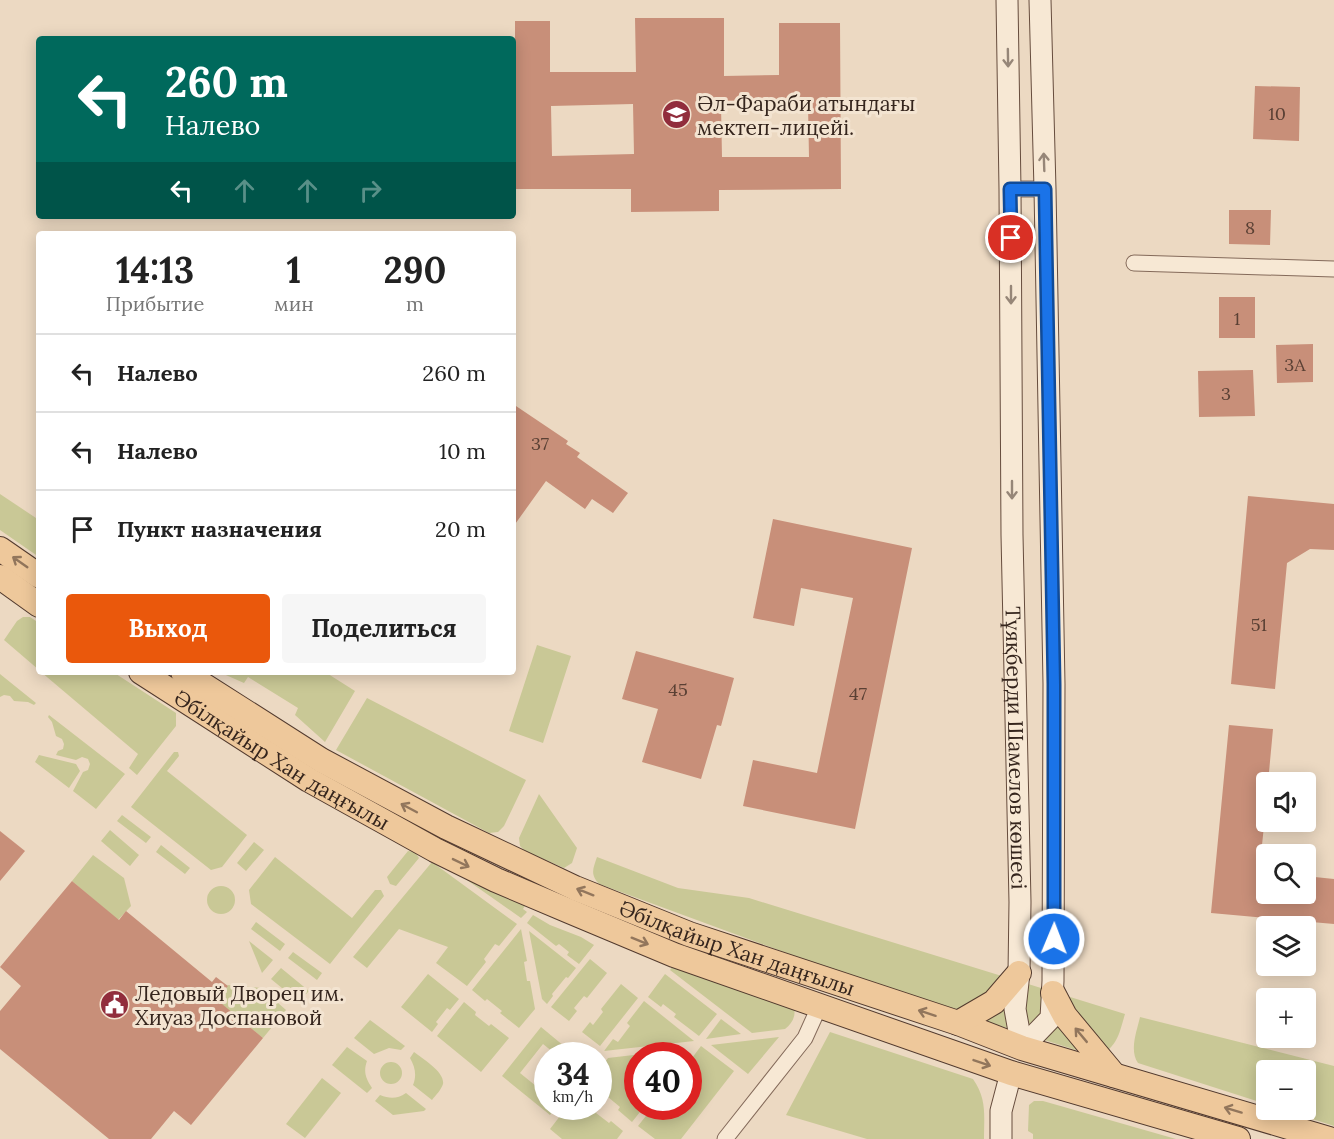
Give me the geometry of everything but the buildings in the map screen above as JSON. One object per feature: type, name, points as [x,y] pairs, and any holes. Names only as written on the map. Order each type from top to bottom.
[{"type":"main road","points":[[0,549],[36,574]]},
{"type":"main road","points":[[0,577],[36,602]]},
{"type":"main road","name":"Әбілқайыр Хан даңғылы","points":[[146,675],[309,780],[435,850],[496,880],[674,955],[819,1006],[1011,1073],[1238,1139]]},
{"type":"main road","name":"Әбілқайыр Хан даңғылы","points":[[188,675],[321,760],[446,827],[574,888],[689,934],[958,1023],[1022,1048],[1329,1139]]},
{"type":"main road","points":[[958,1023],[994,1002],[1019,973]]},
{"type":"main road","points":[[1053,993],[1065,1016],[1114,1075]]},
{"type":"street","name":"Тұяқберди Шамелов көшесі","points":[[1007,0],[1012,535],[1020,902],[1019,973],[1015,1009],[1022,1048]]},
{"type":"street","name":"Тұяқберди Шамелов көшесі","points":[[1022,1048],[1051,1018],[1053,993],[1054,684],[1040,0]]},
{"type":"street","points":[[1010,189],[1045,189]]},
{"type":"street","points":[[1134,263],[1334,269]]},
{"type":"street","points":[[725,1139],[805,1038],[819,1006]]},
{"type":"street","points":[[1000,1139],[1001,1111],[1011,1073],[1022,1048]]},
{"type":"shaded area","points":[[0,494],[36,518],[36,555],[0,530]]},
{"type":"shaded area","points":[[23,617],[30,617],[36,621],[36,667],[4,640],[17,621]]},
{"type":"shaded area","points":[[537,645],[571,656],[543,743],[509,731]]},
{"type":"shaded area","points":[[0,674],[36,703],[34,705],[14,701],[10,696],[4,695],[0,697]]},
{"type":"shaded area","points":[[45,675],[118,675],[176,713],[176,726],[137,775],[129,768],[138,754]]},
{"type":"shaded area","points":[[226,675],[330,675],[355,691],[325,742],[295,715],[298,708],[248,677],[244,683]]},
{"type":"shaded area","points":[[367,698],[526,780],[504,826],[498,832],[489,833],[336,750]]},
{"type":"shaded area","points":[[49,715],[125,774],[96,809],[73,791],[83,772],[88,770],[90,764],[88,759],[82,757],[76,760],[56,755],[63,749],[64,744],[62,739],[56,736]]},
{"type":"shaded area","points":[[174,752],[178,752],[179,756],[167,771],[247,835],[222,867],[211,870],[131,807]]},
{"type":"shaded area","points":[[39,755],[76,764],[80,771],[69,788],[35,762]]},
{"type":"shaded area","points":[[539,794],[577,848],[572,863],[564,868],[525,851],[520,846],[519,838]]},
{"type":"shaded area","points":[[122,815],[151,837],[146,843],[117,821]]},
{"type":"shaded area","points":[[110,830],[139,855],[130,866],[101,841]]},
{"type":"shaded area","points":[[254,842],[264,850],[246,871],[237,863]]},
{"type":"shaded area","points":[[161,845],[190,868],[185,874],[156,852]]},
{"type":"shaded area","points":[[408,851],[415,852],[419,858],[396,886],[390,884],[387,877]]},
{"type":"shaded area","points":[[93,855],[124,878],[131,906],[118,920],[72,881]]},
{"type":"shaded area","points":[[275,857],[352,918],[375,890],[381,890],[384,896],[330,964],[251,904],[249,890]]},
{"type":"shaded area","points":[[597,857],[678,888],[749,898],[1125,1014],[1121,1028],[1114,1044],[1098,1057],[881,988],[599,884],[593,871]]},
{"type":"shaded area","points":[[437,859],[526,904],[523,909],[527,912],[521,918]]},
{"type":"shaded area","points":[[432,862],[517,924],[499,946],[495,944],[484,959],[486,962],[467,986],[436,963],[448,947],[399,929],[367,968],[353,957]]},
{"type":"shaded area","points":[[221,886],[231,890],[235,900],[231,910],[221,914],[211,910],[207,900],[211,890]]},
{"type":"shaded area","points":[[533,915],[594,945],[579,964],[567,955],[569,952],[559,944],[556,946],[527,923]]},
{"type":"shaded area","points":[[256,922],[285,944],[280,951],[251,929]]},
{"type":"shaded area","points":[[521,929],[527,961],[524,962],[527,981],[530,981],[535,1009],[519,1028],[500,1013],[502,1011],[472,990]]},
{"type":"shaded area","points":[[529,931],[576,968],[552,994],[547,1004],[542,999]]},
{"type":"shaded area","points":[[249,941],[273,960],[262,973]]},
{"type":"shaded area","points":[[293,952],[322,973],[317,980],[288,958]]},
{"type":"shaded area","points":[[590,959],[607,973],[587,998],[584,996],[574,1008],[577,1011],[569,1021],[551,1007]]},
{"type":"shaded area","points":[[676,961],[793,1005],[795,1012],[792,1021],[785,1029],[752,1033],[670,970]]},
{"type":"shaded area","points":[[281,968],[309,991],[303,997],[294,998],[271,979]]},
{"type":"shaded area","points":[[428,974],[459,999],[450,1010],[447,1008],[436,1022],[438,1024],[432,1032],[401,1007]]},
{"type":"shaded area","points":[[665,974],[717,1014],[699,1036],[674,1017],[676,1014],[663,1004],[661,1007],[648,997]]},
{"type":"shaded area","points":[[621,984],[638,998],[603,1042],[595,1042],[582,1032],[590,1022],[593,1025],[603,1012],[601,1009]]},
{"type":"shaded area","points":[[228,985],[261,988],[286,1010],[263,1038],[216,1000]]},
{"type":"shaded area","points":[[644,1001],[694,1041],[624,1042],[624,1049],[612,1050],[611,1042],[613,1039],[618,1042],[630,1026],[627,1023]]},
{"type":"shaded area","points":[[464,1002],[476,1012],[475,1015],[509,1038],[481,1072],[437,1036]]},
{"type":"shaded area","points":[[1140,1017],[1310,1060],[1256,1060],[1256,1101],[1138,1063],[1134,1052]]},
{"type":"shaded area","points":[[721,1019],[741,1034],[706,1039]]},
{"type":"shaded area","points":[[370,1020],[405,1046],[401,1050],[389,1048],[374,1054],[354,1038]]},
{"type":"shaded area","points":[[541,1027],[559,1042],[534,1042],[534,1055],[520,1073],[534,1084],[534,1102],[502,1076]]},
{"type":"shaded area","points":[[830,1032],[973,1079],[983,1100],[984,1139],[867,1139],[786,1115]]},
{"type":"shaded area","points":[[779,1037],[748,1074],[711,1045]]},
{"type":"shaded area","points":[[347,1047],[367,1061],[366,1075],[372,1088],[367,1093],[332,1065]]},
{"type":"shaded area","points":[[702,1047],[734,1071],[702,1112]]},
{"type":"shaded area","points":[[414,1052],[433,1066],[443,1079],[442,1086],[432,1100],[413,1085],[415,1071],[410,1058]]},
{"type":"shaded area","points":[[624,1056],[624,1115],[618,1110],[620,1107],[612,1100],[612,1058]]},
{"type":"shaded area","points":[[1316,1061],[1334,1066],[1334,1126],[1316,1120]]},
{"type":"shaded area","points":[[391,1062],[399,1065],[402,1073],[399,1081],[391,1084],[383,1081],[380,1073],[383,1065]]},
{"type":"shaded area","points":[[322,1078],[341,1093],[305,1138],[286,1124]]},
{"type":"shaded area","points":[[406,1093],[426,1109],[393,1115],[375,1101],[380,1095],[393,1098]]},
{"type":"shaded area","points":[[1034,1101],[1043,1101],[1176,1139],[1033,1139],[1033,1134],[1028,1131],[1029,1105]]},
{"type":"shaded area","points":[[557,1120],[605,1120],[609,1123],[611,1121],[623,1131],[617,1139],[562,1139],[550,1129]]},
{"type":"shaded area","points":[[643,1120],[696,1120],[681,1139],[655,1139],[638,1126]]},
{"type":"place","name":"Әл-Фараби атындағы мектеп-лицейі.","points":[[676,115]]},
{"type":"place","name":"Ледовый Дворец им. Хиуаз Доспановой","points":[[114,1005]]},
{"type":"route","points":[[1011,238],[1010,189],[1045,189],[1054,684],[1054,939]]}]
